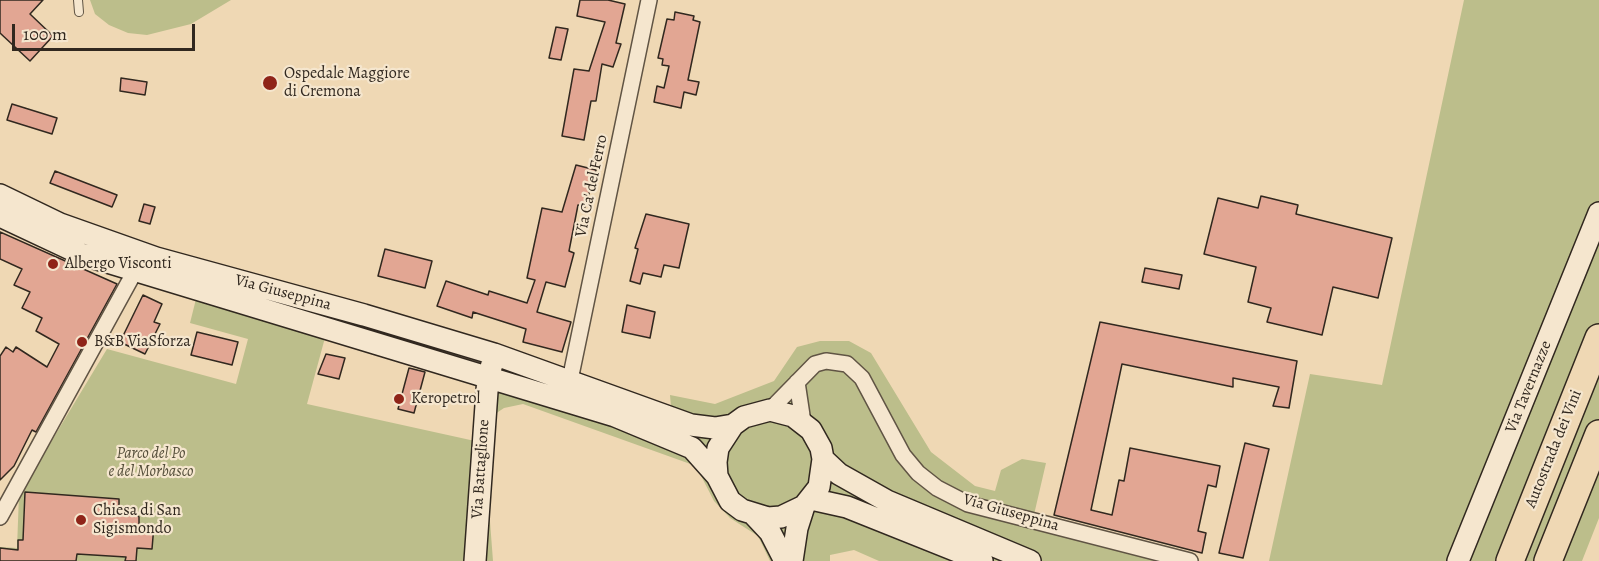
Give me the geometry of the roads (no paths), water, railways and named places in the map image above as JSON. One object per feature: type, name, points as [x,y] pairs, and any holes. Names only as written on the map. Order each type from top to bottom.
[{"type":"highway","name":"Autostrada dei Vini","points":[[1510,561],[1599,338]]},
{"type":"highway","points":[[1548,561],[1599,434]]},
{"type":"main road","name":"Via Giuseppina","points":[[0,211],[81,254],[488,377],[567,390],[691,425],[715,428],[733,425]]},
{"type":"main road","name":"Via Giuseppina","points":[[0,211],[60,224],[156,258],[494,354],[615,417],[692,448],[717,476]]},
{"type":"main road","name":"Via Tavernazze","points":[[1458,561],[1599,213]]},
{"type":"main road","name":"Via Battaglione","points":[[475,561],[488,377],[494,354]]},
{"type":"main road","points":[[785,561],[770,532],[755,516],[730,501],[717,476],[718,448],[733,425],[744,417],[770,410],[793,416],[803,422],[817,438],[823,459],[823,473],[797,528],[792,561]]},
{"type":"main road","name":"Via Giuseppina","points":[[823,459],[839,474],[886,501],[1029,561]]},
{"type":"main road","points":[[755,516],[781,517],[807,503],[847,507],[982,561]]},
{"type":"street","name":"Via Ca' del Ferro","points":[[567,390],[649,0]]},
{"type":"street","points":[[0,517],[135,271]]},
{"type":"street","name":"Via Giuseppina","points":[[770,410],[815,364],[826,361],[848,364],[862,378],[903,455],[918,473],[937,488],[968,504],[1190,561]]},
{"type":"street","points":[[797,382],[803,422]]},
{"type":"lane","points":[[78,0],[79,12]]},
{"type":"place","name":"Ospedale Maggiore di Cremona","points":[[270,83]]},
{"type":"place","name":"Albergo Visconti","points":[[53,264]]},
{"type":"place","name":"B&B ViaSforza","points":[[82,342]]},
{"type":"place","name":"Keropetrol","points":[[399,399]]},
{"type":"place","name":"Chiesa di San Sigismondo","points":[[81,520]]},
{"type":"park label","name":"Parco del Po e del Morbasco","points":[[151,463]]}]
